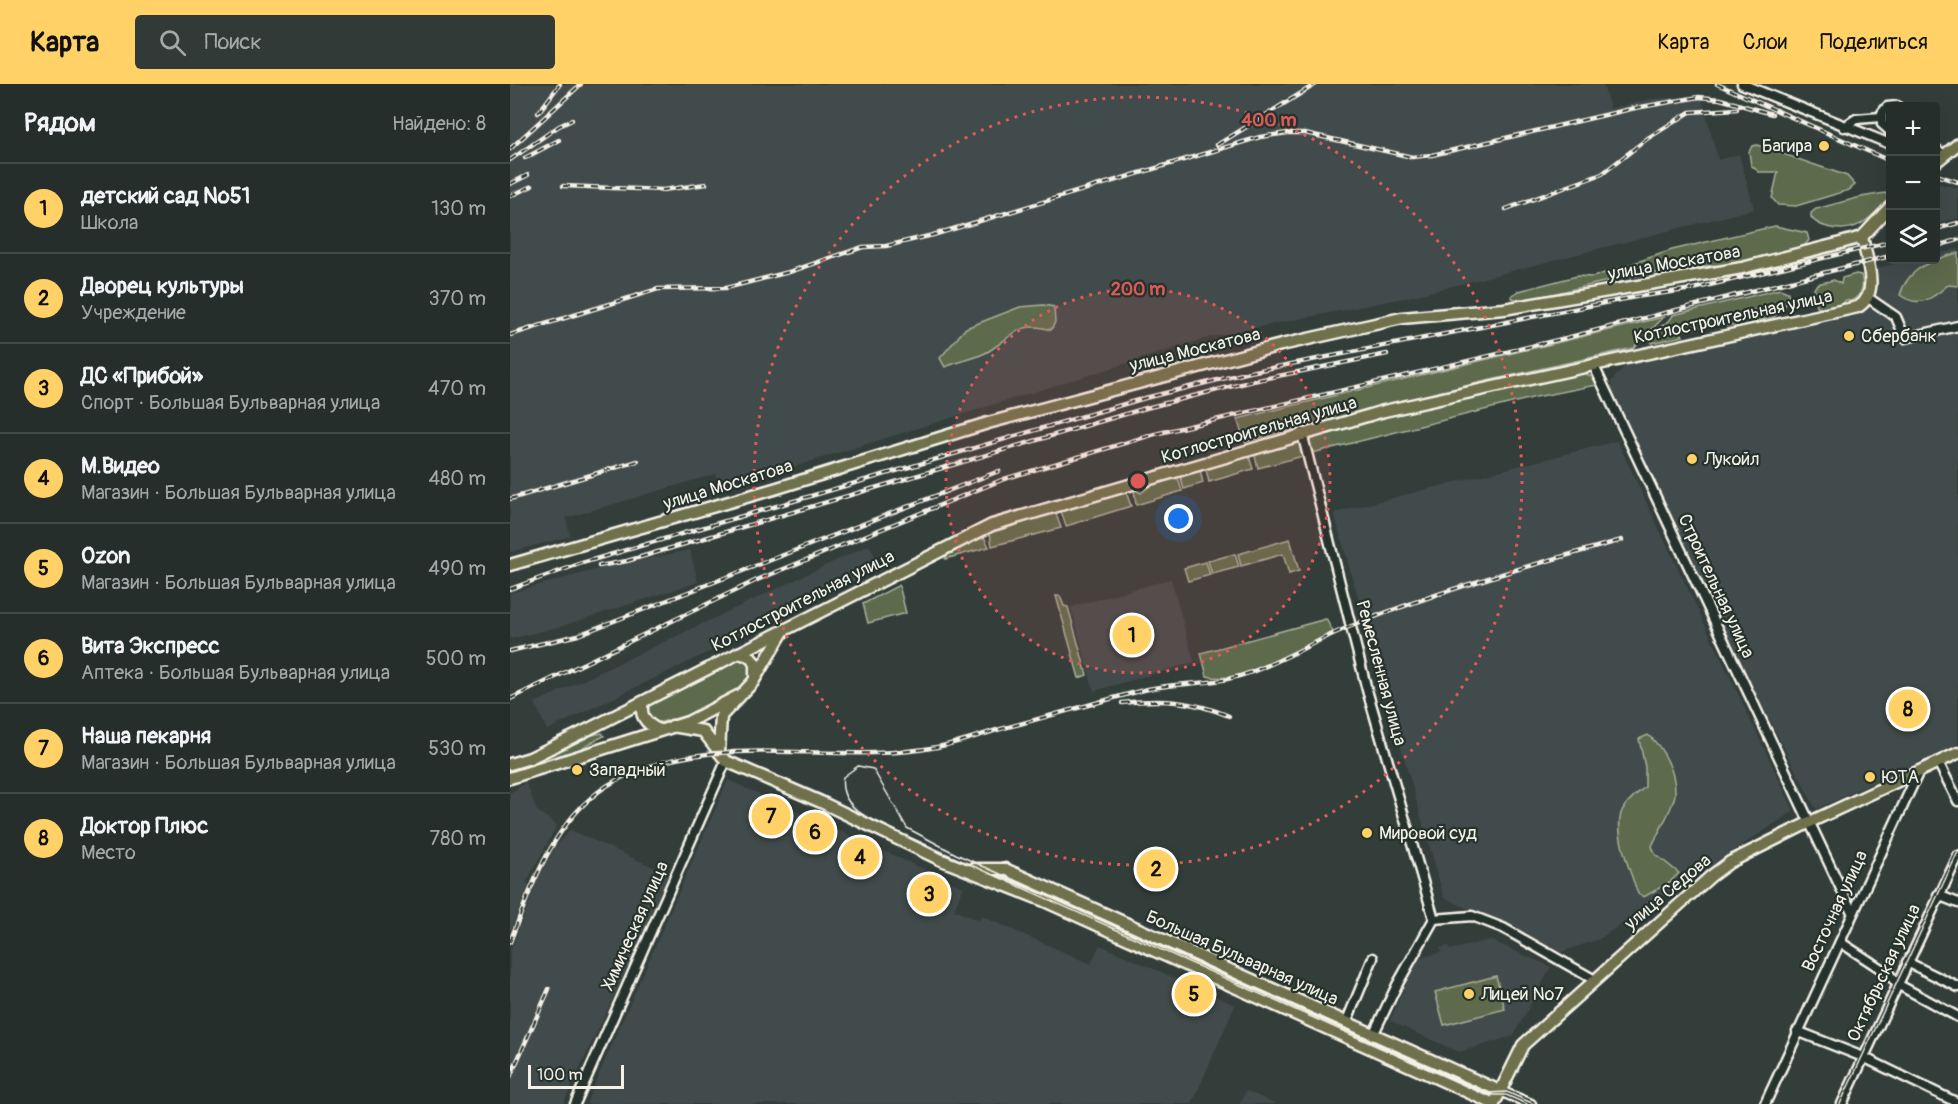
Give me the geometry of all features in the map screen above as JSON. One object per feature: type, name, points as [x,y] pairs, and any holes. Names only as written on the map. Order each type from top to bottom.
[{"type":"main road","points":[[1940,154],[1958,144]]},
{"type":"main road","points":[[1867,297],[1870,279],[1862,237],[1887,210]]},
{"type":"main road","name":"улица Москатова","points":[[510,565],[753,495],[988,423],[1281,345],[1402,318],[1504,309],[1742,268],[1862,237]]},
{"type":"main road","name":"Котлостроительная улица","points":[[510,764],[530,758],[643,702],[992,525],[1384,411],[1854,308],[1867,297]]},
{"type":"main road","points":[[719,752],[721,716],[753,682],[784,630]]},
{"type":"main road","points":[[738,653],[749,656],[755,663],[753,682]]},
{"type":"main road","points":[[510,778],[711,713],[738,696]]},
{"type":"main road","points":[[643,702],[643,718],[659,730]]},
{"type":"main road","points":[[672,726],[703,731],[726,761]]},
{"type":"main road","points":[[1919,771],[1958,753]]},
{"type":"main road","name":"Большая Бульварная улица","points":[[726,761],[967,870],[1042,900],[1494,1104]]},
{"type":"main road","name":"улица Седова","points":[[1494,1104],[1523,1045],[1593,979],[1711,876],[1730,862],[1919,771]]},
{"type":"main road","name":"Большая Бульварная улица","points":[[967,870],[1005,869],[1500,1091]]},
{"type":"street","points":[[1742,84],[1886,143]]},
{"type":"street","points":[[1886,109],[1881,117],[1882,124],[1886,128]]},
{"type":"street","points":[[1844,127],[1856,119],[1881,117]]},
{"type":"street","points":[[1867,297],[1896,317],[1905,338],[1958,326]]},
{"type":"street","name":"Строительная улица","points":[[1593,364],[1852,912]]},
{"type":"street","name":"Ремесленная улица","points":[[1302,433],[1367,690],[1434,919]]},
{"type":"street","name":"Химическая улица","points":[[575,1104],[726,761]]},
{"type":"street","points":[[1938,762],[1958,801]]},
{"type":"street","name":"Восточная улица","points":[[1765,1104],[1919,771]]},
{"type":"street","name":"Октябрьская улица","points":[[1842,1104],[1958,856]]},
{"type":"street","points":[[1938,895],[1958,903]]},
{"type":"street","points":[[1373,1035],[1397,985],[1434,919],[1472,916],[1503,928],[1593,979]]},
{"type":"street","points":[[1840,942],[1889,974],[1897,984],[1958,1017]]},
{"type":"street","points":[[1346,1023],[1373,958]]},
{"type":"street","points":[[1907,962],[1958,987]]},
{"type":"street","points":[[1797,1031],[1863,1057],[1958,1103]]},
{"type":"street","points":[[1500,1091],[1531,1104]]},
{"type":"shaded area","points":[[510,84],[1603,84],[1610,109],[1651,99],[1701,96],[1718,160],[1739,154],[1754,209],[1413,296],[1214,336],[725,488],[722,479],[718,479],[715,474],[566,518],[570,536],[510,552]]},
{"type":"shaded area","points":[[1940,184],[1958,188],[1958,218],[1940,223]]},
{"type":"shaded area","points":[[1958,249],[1958,744],[1816,809],[1727,639],[1612,389],[1611,382],[1629,361],[1861,310],[1875,293],[1872,269],[1895,264],[1940,264],[1940,253]]},
{"type":"shaded area","points":[[1617,441],[1794,811],[1599,939],[1558,953],[1444,897],[1334,513]]},
{"type":"shaded area","points":[[869,545],[881,569],[547,730],[535,703]]},
{"type":"shaded area","points":[[690,550],[698,582],[562,626],[510,639],[510,593],[606,567]]},
{"type":"shaded area","points":[[1171,579],[1194,662],[1094,691],[1071,607]]},
{"type":"shaded area","points":[[728,780],[963,887],[954,910],[979,921],[981,916],[1091,964],[1100,945],[1235,1005],[1192,1104],[586,1104]]},
{"type":"shaded area","points":[[526,782],[537,811],[557,825],[526,883],[529,884],[510,932],[510,793]]},
{"type":"shaded area","points":[[570,830],[671,875],[563,1104],[510,1104],[510,952],[539,877],[554,849]]},
{"type":"shaded area","name":"Лицей №7","points":[[1490,940],[1551,967],[1513,1036],[1459,1052],[1390,1021],[1417,959],[1442,952],[1440,948],[1448,946],[1450,950]]},
{"type":"shaded area","points":[[1246,1091],[1276,1104],[1240,1104]]},
{"type":"green space","points":[[1757,145],[1847,176],[1855,185],[1849,190],[1796,206],[1778,205],[1772,198],[1778,172],[1759,172],[1751,165],[1749,152],[1752,146]]},
{"type":"green space","points":[[1885,193],[1886,202],[1861,224],[1846,229],[1827,227],[1814,221],[1811,217],[1811,213],[1816,209]]},
{"type":"green space","points":[[1775,226],[1807,233],[1809,240],[1805,245],[1748,263],[1713,265],[1621,278],[1522,301],[1512,298],[1512,295],[1519,291],[1577,276],[1593,277],[1672,250]]},
{"type":"green space","points":[[1958,253],[1958,286],[1948,285],[1931,298],[1920,301],[1913,301],[1900,295],[1915,271],[1927,264],[1940,264],[1940,258]]},
{"type":"green space","points":[[1861,275],[1863,283],[1860,293],[1854,299],[1846,300],[1833,307],[1817,307],[1814,289],[1817,284],[1834,280],[1841,284],[1842,278]]},
{"type":"green space","points":[[1780,289],[1788,292],[1789,301],[1774,317],[1754,322],[1755,310],[1734,318],[1740,321],[1738,324],[1728,326],[1718,323],[1680,331],[1683,336],[1651,343],[1652,333],[1670,320],[1673,315]]},
{"type":"green space","points":[[1043,305],[1054,307],[1055,322],[1051,330],[1040,327],[1024,328],[984,354],[945,367],[940,358],[966,328],[1020,307]]},
{"type":"green space","points":[[1664,317],[1633,348],[1433,393],[1245,442],[1237,419]]},
{"type":"green space","points":[[1579,371],[1593,377],[1597,385],[1536,397],[1308,454],[1304,436],[1527,381]]},
{"type":"green space","points":[[1299,438],[1303,456],[1258,468],[1254,452]]},
{"type":"green space","points":[[1248,453],[1253,469],[1209,482],[1205,466]]},
{"type":"green space","points":[[1200,470],[1203,483],[1184,489],[1180,475]]},
{"type":"green space","points":[[1177,475],[1182,491],[1136,505],[1134,489],[1141,493],[1156,481]]},
{"type":"green space","points":[[1126,492],[1131,506],[1066,526],[1061,511]]},
{"type":"green space","points":[[1056,514],[1061,528],[992,546],[990,533]]},
{"type":"green space","points":[[984,537],[989,547],[945,559],[947,555]]},
{"type":"green space","points":[[1290,539],[1299,571],[1289,574],[1283,554],[1241,566],[1238,554]]},
{"type":"green space","points":[[1235,554],[1239,567],[1212,574],[1208,561]]},
{"type":"green space","points":[[1206,562],[1210,575],[1188,581],[1184,568]]},
{"type":"green space","points":[[899,585],[906,613],[868,623],[863,604]]},
{"type":"green space","points":[[1056,596],[1060,596],[1064,606],[1068,607],[1087,675],[1079,678]]},
{"type":"green space","points":[[1326,619],[1333,632],[1289,655],[1235,675],[1220,678],[1207,676],[1201,653]]},
{"type":"green space","points":[[739,660],[751,665],[749,677],[742,687],[730,697],[699,711],[657,723],[647,716],[647,704]]},
{"type":"green space","points":[[602,733],[604,736],[572,753],[510,773],[510,767],[578,738]]},
{"type":"green space","points":[[1648,735],[1654,740],[1668,762],[1675,786],[1672,806],[1652,846],[1655,854],[1679,873],[1670,882],[1644,897],[1638,894],[1627,864],[1621,841],[1620,820],[1626,804],[1645,787],[1645,767],[1639,739]]},
{"type":"green space","points":[[1496,976],[1505,1009],[1444,1025],[1435,992]]},
{"type":"tram line","points":[[1527,1104],[1506,1095],[1486,1095],[876,822],[855,809],[847,800],[843,789],[843,777],[858,766],[873,769],[907,828],[956,854],[1487,1093],[1507,1092],[1534,1104]]},
{"type":"tram line","points":[[1840,1104],[1958,852]]},
{"type":"railway","points":[[538,113],[560,84]]},
{"type":"railway","points":[[510,149],[581,84]]},
{"type":"railway","points":[[1217,145],[1316,84]]},
{"type":"railway","points":[[1717,84],[1886,159]]},
{"type":"railway","points":[[510,335],[658,289],[726,288],[789,272],[863,247],[886,246],[933,235],[1260,137],[1305,133],[1412,157],[1432,155],[1635,108],[1699,97],[1720,99],[1772,114]]},
{"type":"railway","points":[[1506,209],[1602,174],[1648,138],[1690,112],[1737,109]]},
{"type":"railway","points":[[510,160],[559,126],[572,120]]},
{"type":"railway","points":[[525,158],[559,140]]},
{"type":"railway","points":[[510,184],[528,175]]},
{"type":"railway","points":[[1940,176],[1958,182]]},
{"type":"railway","points":[[563,186],[663,190],[706,184]]},
{"type":"railway","points":[[510,196],[532,186]]},
{"type":"railway","points":[[1940,228],[1958,223]]},
{"type":"railway","points":[[1940,245],[1958,240]]},
{"type":"railway","points":[[510,589],[582,563],[1145,398],[1250,372],[1635,297],[1693,289],[1886,243]]},
{"type":"railway","points":[[510,699],[757,580],[1004,479],[1155,434],[1566,338],[1886,257]]},
{"type":"railway","points":[[599,566],[627,561],[1146,408],[1253,381],[1387,354]]},
{"type":"railway","points":[[510,499],[638,461]]},
{"type":"railway","points":[[510,651],[578,635],[999,471]]},
{"type":"railway","points":[[510,942],[538,873],[563,829],[578,810],[596,793],[617,780],[655,764],[694,756],[734,752],[857,753],[897,752],[937,747],[1148,689],[1234,678],[1274,663],[1340,631],[1420,600],[1622,540]]},
{"type":"railway","points":[[1122,703],[1176,702],[1202,707],[1229,716]]},
{"type":"railway","points":[[510,1077],[549,989]]},
{"type":"place","name":"Багира","points":[[1824,146]]},
{"type":"place","name":"Сбербанк","points":[[1849,336]]},
{"type":"place","name":"Лукойл","points":[[1692,459]]},
{"type":"place","name":"детский сад №51","points":[[1132,635]]},
{"type":"place","name":"Доктор Плюс","points":[[1908,709]]},
{"type":"place","name":"Западный","points":[[577,770]]},
{"type":"place","name":"ЮТА","points":[[1870,777]]},
{"type":"place","name":"Наша пекарня","points":[[771,816]]},
{"type":"place","name":"Вита Экспресс","points":[[815,832]]},
{"type":"place","name":"Мировой суд","points":[[1367,833]]},
{"type":"place","name":"М.Видео","points":[[860,857]]},
{"type":"place","name":"Дворец культуры","points":[[1156,869]]},
{"type":"place","name":"ДC «Прибой»","points":[[929,894]]},
{"type":"place","name":"Ozon","points":[[1194,994]]},
{"type":"place","name":"Лицей №7","points":[[1469,994]]}]
